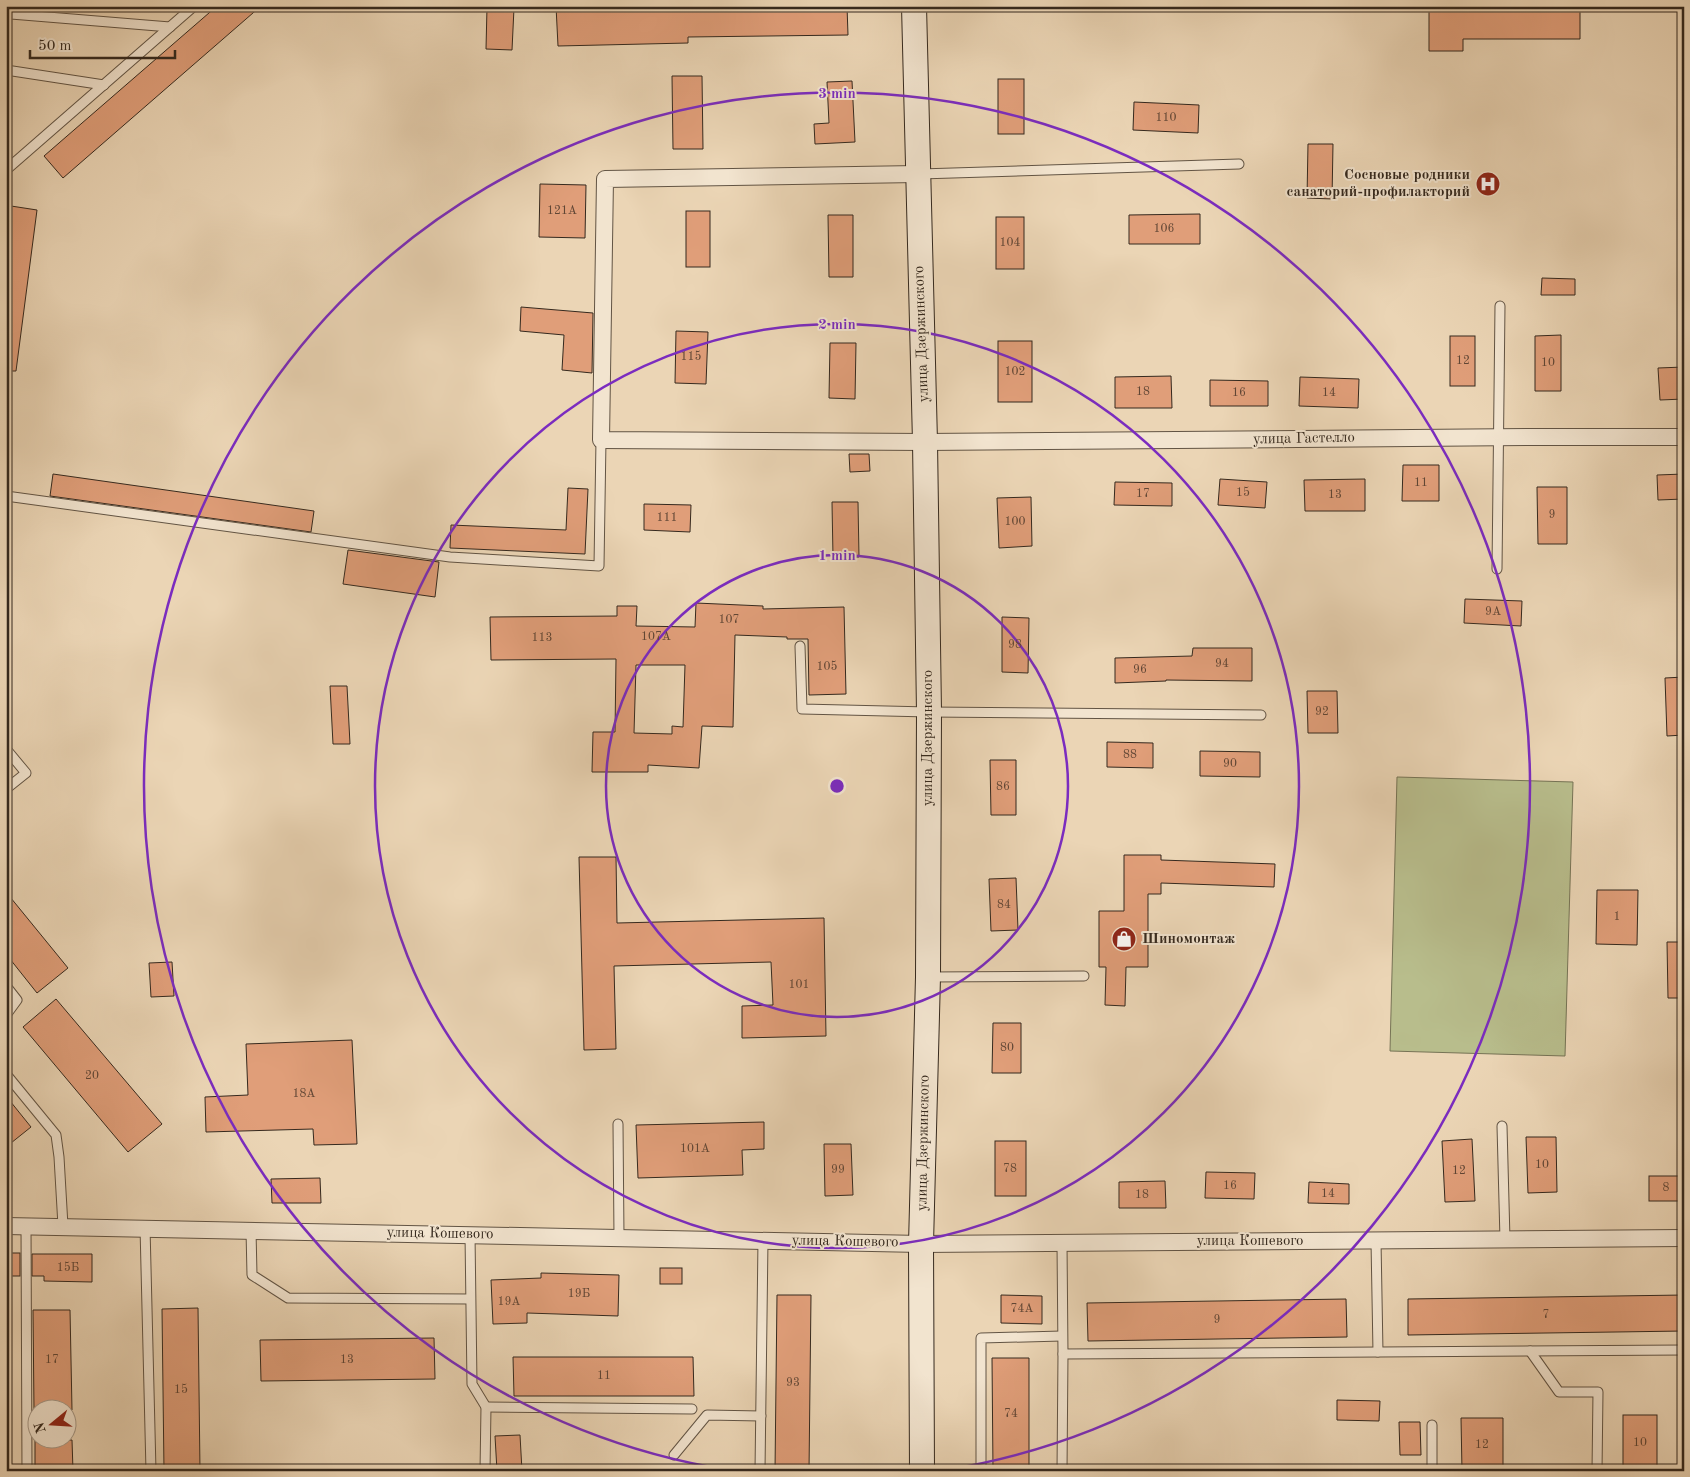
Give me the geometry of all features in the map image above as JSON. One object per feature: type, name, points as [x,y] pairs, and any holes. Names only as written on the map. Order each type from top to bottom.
[{"type":"street","name":"улица Дзержинского","points":[[914,6],[925,442],[929,712],[928,977],[921,1244],[922,1471]]},
{"type":"street","points":[[601,440],[605,179],[917,174]]},
{"type":"street","name":"улица Гастелло","points":[[601,440],[925,442],[1684,437]]},
{"type":"street","name":"улица Кошевого","points":[[6,1226],[145,1227],[921,1244],[1684,1238]]},
{"type":"lane","points":[[6,170],[194,6]]},
{"type":"lane","points":[[6,17],[11,14],[170,27]]},
{"type":"lane","points":[[6,70],[104,85]]},
{"type":"lane","points":[[917,174],[1239,164]]},
{"type":"lane","points":[[1497,568],[1500,306]]},
{"type":"lane","points":[[6,496],[450,557],[599,566],[601,440]]},
{"type":"lane","points":[[800,646],[802,709],[1261,715]]},
{"type":"lane","points":[[6,749],[26,773],[6,789]]},
{"type":"lane","points":[[928,977],[1084,976]]},
{"type":"lane","points":[[6,986],[17,1000],[6,1015]]},
{"type":"lane","points":[[6,1074],[56,1135],[63,1226]]},
{"type":"lane","points":[[618,1124],[619,1237]]},
{"type":"lane","points":[[1502,1126],[1505,1240]]},
{"type":"lane","points":[[26,1225],[27,1471]]},
{"type":"lane","points":[[145,1227],[151,1471]]},
{"type":"lane","points":[[250,1230],[252,1275],[288,1298],[470,1299]]},
{"type":"lane","points":[[470,1234],[472,1384],[486,1407],[485,1471]]},
{"type":"lane","points":[[760,1471],[763,1240]]},
{"type":"lane","points":[[1376,1240],[1378,1352]]},
{"type":"lane","points":[[1062,1243],[1062,1471]]},
{"type":"lane","points":[[981,1471],[981,1338],[1062,1336]]},
{"type":"lane","points":[[1062,1354],[1684,1350]]},
{"type":"lane","points":[[1530,1351],[1559,1392],[1598,1392],[1597,1471]]},
{"type":"lane","points":[[486,1407],[692,1409]]},
{"type":"lane","points":[[674,1455],[708,1415],[761,1416]]},
{"type":"lane","points":[[1432,1425],[1432,1471]]},
{"type":"green space","points":[[1397,777],[1573,782],[1565,1056],[1390,1051]]},
{"type":"building","points":[[217,6],[261,6],[63,178],[44,156]]},
{"type":"building","points":[[556,6],[847,6],[848,35],[688,37],[688,43],[558,46]]},
{"type":"building","points":[[1429,6],[1580,6],[1580,39],[1463,39],[1463,51],[1429,51]]},
{"type":"building","points":[[487,7],[514,8],[512,50],[486,49]]},
{"type":"building","points":[[672,76],[702,76],[703,149],[673,149]]},
{"type":"building","points":[[998,79],[1024,79],[1024,134],[998,134]]},
{"type":"building","points":[[852,81],[855,142],[815,144],[814,124],[829,123],[827,82]]},
{"type":"building","points":[[1134,102],[1199,105],[1198,133],[1133,130]]},
{"type":"building","points":[[1308,144],[1333,144],[1332,199],[1307,198]]},
{"type":"building","points":[[540,184],[586,185],[585,238],[539,237]]},
{"type":"building","points":[[11,206],[37,210],[16,371],[6,371],[6,240]]},
{"type":"building","points":[[686,211],[710,211],[710,267],[686,267]]},
{"type":"building","points":[[1200,214],[1200,244],[1129,244],[1129,215]]},
{"type":"building","points":[[828,215],[853,215],[853,277],[829,277]]},
{"type":"building","points":[[996,217],[1024,217],[1024,269],[996,269]]},
{"type":"building","points":[[1542,278],[1575,279],[1575,295],[1541,295]]},
{"type":"building","points":[[521,307],[593,313],[592,373],[562,370],[564,335],[520,331]]},
{"type":"building","points":[[676,331],[708,332],[706,384],[675,383]]},
{"type":"building","points":[[1561,335],[1561,391],[1535,391],[1535,336]]},
{"type":"building","points":[[1450,336],[1475,336],[1475,386],[1450,386]]},
{"type":"building","points":[[998,341],[1032,341],[1032,402],[998,402]]},
{"type":"building","points":[[830,343],[856,343],[855,399],[829,398]]},
{"type":"building","points":[[1684,367],[1684,399],[1660,400],[1658,368]]},
{"type":"building","points":[[1171,376],[1172,408],[1115,408],[1115,377]]},
{"type":"building","points":[[1300,377],[1359,379],[1358,408],[1299,406]]},
{"type":"building","points":[[1210,380],[1268,381],[1268,406],[1210,406]]},
{"type":"building","points":[[849,454],[869,454],[870,471],[850,472]]},
{"type":"building","points":[[1403,465],[1439,465],[1439,501],[1402,501]]},
{"type":"building","points":[[53,474],[314,511],[311,532],[50,496]]},
{"type":"building","points":[[1684,474],[1684,499],[1658,500],[1657,475]]},
{"type":"building","points":[[1220,479],[1267,482],[1265,508],[1218,505]]},
{"type":"building","points":[[1365,479],[1365,511],[1305,511],[1304,480]]},
{"type":"building","points":[[1115,482],[1172,483],[1172,506],[1114,505]]},
{"type":"building","points":[[1537,487],[1567,487],[1567,544],[1538,544]]},
{"type":"building","points":[[568,488],[588,489],[585,554],[450,548],[451,525],[566,530]]},
{"type":"building","points":[[1031,497],[1032,546],[999,548],[997,498]]},
{"type":"building","points":[[832,502],[858,502],[859,557],[833,557]]},
{"type":"building","points":[[644,504],[691,505],[690,532],[644,530]]},
{"type":"building","points":[[348,550],[439,562],[435,597],[343,584]]},
{"type":"building","points":[[1465,599],[1522,601],[1521,626],[1464,623]]},
{"type":"building","points":[[696,603],[763,606],[763,609],[844,607],[846,694],[809,695],[808,639],[735,635],[733,727],[702,726],[699,768],[648,765],[648,772],[592,772],[593,732],[615,732],[616,659],[491,660],[490,617],[617,616],[617,606],[637,606],[636,626],[695,627]],"holes":[[[636,665],[685,665],[683,727],[672,726],[672,734],[634,733]]]},
{"type":"building","points":[[1002,617],[1029,618],[1028,673],[1002,672]]},
{"type":"building","points":[[1193,648],[1252,648],[1252,681],[1166,680],[1115,683],[1115,658],[1192,656]]},
{"type":"building","points":[[1684,677],[1684,735],[1667,736],[1665,678]]},
{"type":"building","points":[[330,686],[347,686],[350,744],[333,744]]},
{"type":"building","points":[[1307,691],[1337,691],[1338,733],[1308,733]]},
{"type":"building","points":[[1107,742],[1153,743],[1153,768],[1107,767]]},
{"type":"building","points":[[1200,751],[1260,752],[1260,777],[1200,776]]},
{"type":"building","points":[[990,760],[1016,760],[1016,815],[991,815]]},
{"type":"building","points":[[1124,855],[1161,855],[1161,860],[1275,864],[1274,887],[1161,883],[1161,894],[1148,894],[1148,967],[1126,967],[1125,1006],[1105,1005],[1106,967],[1099,967],[1099,911],[1124,911]]},
{"type":"building","points":[[579,857],[616,857],[617,923],[824,918],[826,1036],[742,1038],[742,1006],[773,1005],[771,962],[614,966],[616,1049],[584,1050]]},
{"type":"building","points":[[1016,878],[1018,930],[991,931],[989,879]]},
{"type":"building","points":[[1597,890],[1638,890],[1637,945],[1596,944]]},
{"type":"building","points":[[6,892],[68,968],[37,993],[6,954]]},
{"type":"building","points":[[1667,942],[1684,942],[1684,998],[1668,998]]},
{"type":"building","points":[[172,962],[174,996],[151,997],[149,963]]},
{"type":"building","points":[[56,999],[162,1124],[128,1152],[23,1027]]},
{"type":"building","points":[[993,1023],[1021,1023],[1021,1073],[992,1073]]},
{"type":"building","points":[[352,1040],[357,1144],[314,1145],[313,1129],[206,1132],[205,1097],[248,1095],[246,1044]]},
{"type":"building","points":[[6,1096],[31,1127],[6,1147]]},
{"type":"building","points":[[764,1122],[764,1149],[742,1150],[743,1175],[638,1178],[636,1125]]},
{"type":"building","points":[[1526,1137],[1556,1137],[1557,1192],[1528,1193]]},
{"type":"building","points":[[1472,1139],[1475,1201],[1445,1202],[1442,1141]]},
{"type":"building","points":[[995,1141],[1026,1141],[1026,1196],[995,1196]]},
{"type":"building","points":[[824,1144],[851,1144],[853,1195],[825,1196]]},
{"type":"building","points":[[1206,1172],[1255,1173],[1254,1199],[1205,1198]]},
{"type":"building","points":[[1649,1176],[1684,1176],[1684,1201],[1649,1201]]},
{"type":"building","points":[[320,1178],[321,1203],[272,1203],[271,1179]]},
{"type":"building","points":[[1165,1181],[1166,1208],[1119,1208],[1119,1182]]},
{"type":"building","points":[[1309,1182],[1349,1184],[1349,1204],[1308,1203]]},
{"type":"building","points":[[6,1253],[20,1253],[20,1276],[6,1276]]},
{"type":"building","points":[[32,1254],[92,1254],[92,1282],[44,1281],[44,1276],[32,1276]]},
{"type":"building","points":[[660,1268],[682,1268],[682,1284],[660,1284]]},
{"type":"building","points":[[541,1273],[619,1275],[618,1316],[527,1313],[527,1323],[493,1324],[491,1280],[541,1278]]},
{"type":"building","points":[[777,1295],[811,1295],[809,1471],[775,1471]]},
{"type":"building","points":[[1001,1295],[1042,1296],[1042,1324],[1001,1323]]},
{"type":"building","points":[[1684,1295],[1684,1331],[1408,1335],[1408,1299]]},
{"type":"building","points":[[1346,1299],[1347,1337],[1088,1341],[1087,1303]]},
{"type":"building","points":[[198,1308],[200,1471],[164,1471],[162,1309]]},
{"type":"building","points":[[33,1310],[70,1310],[72,1400],[34,1400]]},
{"type":"building","points":[[434,1338],[435,1379],[261,1381],[260,1340]]},
{"type":"building","points":[[513,1357],[693,1357],[694,1396],[514,1396]]},
{"type":"building","points":[[992,1358],[1029,1358],[1029,1471],[993,1471]]},
{"type":"building","points":[[1337,1400],[1380,1401],[1379,1421],[1337,1420]]},
{"type":"building","points":[[1623,1415],[1657,1415],[1657,1471],[1623,1471]]},
{"type":"building","points":[[1461,1418],[1503,1418],[1503,1471],[1462,1471]]},
{"type":"building","points":[[1399,1422],[1420,1422],[1421,1455],[1400,1455]]},
{"type":"building","points":[[520,1435],[522,1471],[497,1471],[495,1436]]},
{"type":"building","points":[[35,1450],[72,1450],[73,1471],[35,1471]]},
{"type":"place","name":"Сосновые родники санаторий-профилакторий","points":[[1488,184]]},
{"type":"place","name":"Шиномонтаж","points":[[1124,939]]}]
